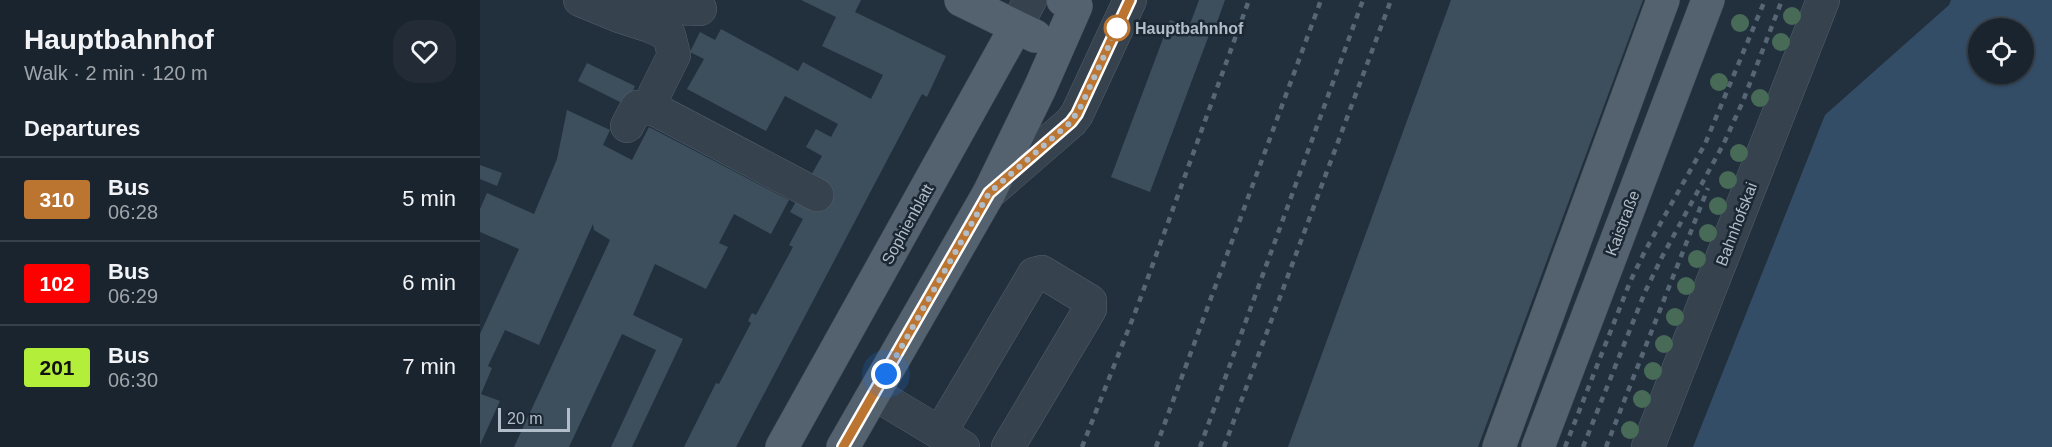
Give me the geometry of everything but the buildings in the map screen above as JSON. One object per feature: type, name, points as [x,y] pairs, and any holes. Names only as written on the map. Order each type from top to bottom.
[{"type":"main road","points":[[961,0],[1023,14],[1058,47]]},
{"type":"main road","points":[[1499,447],[1663,0]]},
{"type":"main road","name":"Kaistraße","points":[[1538,447],[1708,0]]},
{"type":"main road","points":[[843,447],[989,193],[1058,47],[1072,2]]},
{"type":"main road","name":"Sophienblatt","points":[[782,447],[1023,14]]},
{"type":"street","points":[[580,0],[669,35],[674,56],[655,93]]},
{"type":"street","points":[[619,16],[652,0],[678,8],[700,9]]},
{"type":"street","points":[[989,193],[1074,118],[1130,0]]},
{"type":"street","name":"Bahnhofskai","points":[[1648,447],[1823,0]]},
{"type":"street","points":[[627,126],[638,107],[654,109],[817,195]]},
{"type":"street","points":[[875,394],[952,440],[1034,274],[1042,272],[1090,301],[1090,309],[1008,447]]},
{"type":"water","points":[[1951,0],[2052,0],[2052,447],[1693,447],[1825,115],[1949,5]]},
{"type":"railway","points":[[1082,447],[1138,305],[1249,0]]},
{"type":"railway","points":[[1156,447],[1321,0]]},
{"type":"railway","points":[[1200,447],[1363,0]]},
{"type":"railway","points":[[1224,447],[1391,0]]},
{"type":"railway","points":[[1565,447],[1630,282],[1705,144],[1765,0]]},
{"type":"railway","points":[[1583,447],[1645,292],[1724,143],[1743,101],[1782,0]]},
{"type":"railway","points":[[1606,447],[1708,188]]},
{"type":"bus line","name":"310","points":[[843,447],[989,193],[1071,122],[1077,114],[1130,0]]},
{"type":"place","name":"Hauptbahnhof","points":[[1117,28]]},
{"type":"route","points":[[886,374],[989,193],[1071,122],[1081,106],[1117,28]]}]
